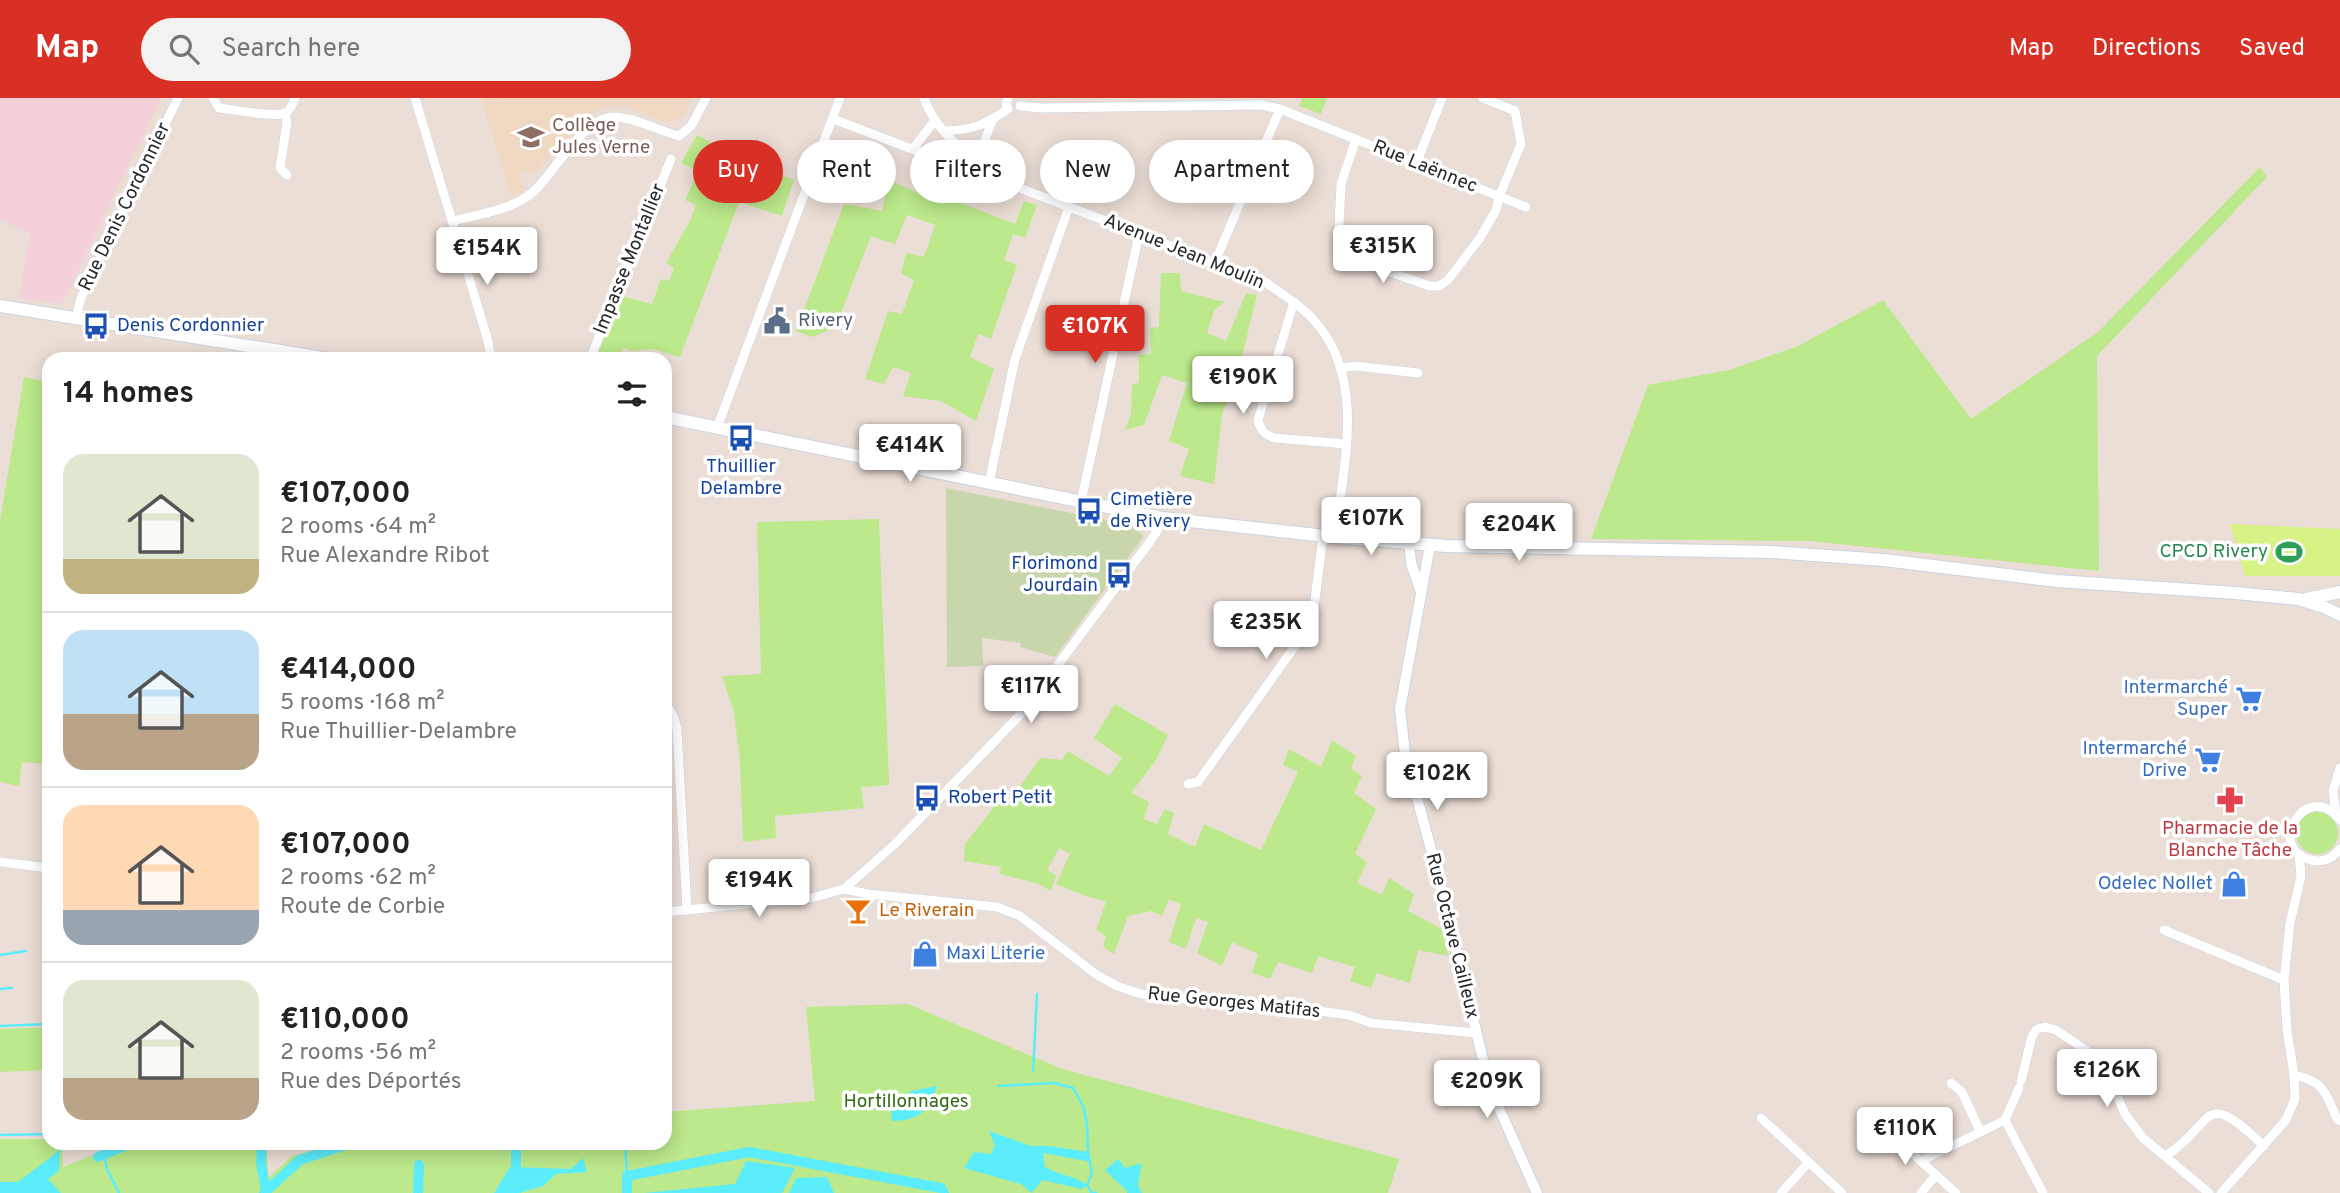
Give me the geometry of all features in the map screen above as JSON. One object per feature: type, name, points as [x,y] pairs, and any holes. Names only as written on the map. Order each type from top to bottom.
[{"type":"main road","points":[[0,306],[287,352]]},
{"type":"main road","points":[[672,418],[1162,519],[1430,545],[1772,552],[1884,560],[2057,581],[2236,593],[2298,600],[2340,614]]},
{"type":"main road","points":[[2298,600],[2340,594],[2340,614]]},
{"type":"street","name":"Rue Denis Cordonnier","points":[[76,318],[81,298],[178,98]]},
{"type":"street","points":[[213,98],[219,107],[273,114],[285,113],[295,98]]},
{"type":"street","points":[[415,98],[490,352]]},
{"type":"street","points":[[453,221],[524,201],[540,186],[588,128],[599,120],[624,118],[679,136],[691,127],[706,98]]},
{"type":"street","points":[[717,428],[840,98]]},
{"type":"street","points":[[923,98],[935,120],[954,140]]},
{"type":"street","points":[[944,131],[974,128],[992,121],[1008,109],[1008,98]]},
{"type":"street","points":[[1416,164],[1442,98]]},
{"type":"street","points":[[1356,139],[1341,184],[1338,247],[1346,256],[1429,286],[1439,286],[1448,280],[1480,239],[1496,211],[1521,144],[1515,111],[1483,98]]},
{"type":"street","name":"Rue Laënnec","points":[[1008,109],[1015,111],[1019,102],[1049,108],[1252,105],[1280,109],[1526,207]]},
{"type":"street","points":[[1215,262],[1280,109]]},
{"type":"street","points":[[285,113],[287,123],[280,167],[286,176]]},
{"type":"street","points":[[833,119],[910,148]]},
{"type":"street","points":[[920,140],[935,120]]},
{"type":"street","points":[[985,140],[992,121]]},
{"type":"street","name":"Impasse Montallier","points":[[593,352],[671,159]]},
{"type":"street","name":"Avenue Jean Moulin","points":[[1026,190],[1265,282],[1312,318],[1323,332],[1340,368],[1347,395],[1346,444],[1314,607],[1303,635],[1198,782],[1188,784]]},
{"type":"street","points":[[989,483],[1015,359],[1069,207]]},
{"type":"street","points":[[1080,502],[1139,234]]},
{"type":"street","points":[[1294,302],[1258,420],[1259,426],[1266,435],[1275,438],[1346,444]]},
{"type":"street","points":[[1340,368],[1354,366],[1418,373]]},
{"type":"street","points":[[672,912],[811,898],[844,889],[903,836],[1021,714],[1149,543],[1162,519]]},
{"type":"street","points":[[1409,543],[1411,564],[1421,592]]},
{"type":"street","name":"Rue Octave Cailleux","points":[[1430,545],[1400,709],[1401,731],[1476,1033]]},
{"type":"street","points":[[672,714],[677,729],[687,911]]},
{"type":"street","points":[[2338,817],[2333,791],[2340,768]]},
{"type":"street","points":[[2316,807],[2333,791]]},
{"type":"street","points":[[2338,817],[2323,808],[2305,810],[2293,821],[2290,836],[2299,854],[2308,860],[2330,858],[2340,850]]},
{"type":"street","points":[[2221,1193],[2286,1120],[2295,1098],[2284,980],[2290,923],[2301,876],[2299,854]]},
{"type":"street","points":[[2301,876],[2319,861]]},
{"type":"street","points":[[0,862],[42,867]]},
{"type":"street","name":"Rue Georges Matifas","points":[[844,889],[868,894],[979,905],[1011,912],[1097,975],[1117,986],[1141,994],[1254,1007],[1279,1006],[1349,1016],[1371,1023],[1476,1033]]},
{"type":"street","points":[[2165,930],[2284,980]]},
{"type":"street","points":[[1921,1161],[2005,1120],[2020,1085],[2032,1036],[2037,1029],[2045,1027],[2056,1030],[2090,1053],[2111,1082],[2125,1114],[2143,1138],[2209,1193]]},
{"type":"street","points":[[1476,1033],[1490,1088],[1537,1193]]},
{"type":"street","points":[[2294,1075],[2318,1084],[2325,1091],[2340,1121]]},
{"type":"street","points":[[1951,1083],[1962,1092],[1980,1131]]},
{"type":"street","points":[[2165,1156],[2176,1149],[2206,1116],[2220,1113],[2231,1118],[2264,1146]]},
{"type":"street","points":[[1760,1118],[1842,1193]]},
{"type":"street","points":[[1874,1119],[1956,1193]]},
{"type":"street","points":[[2005,1120],[2043,1193]]},
{"type":"street","points":[[1781,1193],[1808,1163]]},
{"type":"street","points":[[1921,1193],[1936,1175]]},
{"type":"shaded area","points":[[0,98],[161,98],[62,304],[19,298],[30,234],[0,219]]},
{"type":"shaded area","name":"Collège Jules Verne","points":[[481,98],[692,98],[683,116],[668,123],[626,107],[599,109],[586,117],[534,174],[525,170],[519,176],[524,189],[522,193],[511,196]]},
{"type":"green space","points":[[1302,98],[1327,98],[1321,114],[1299,106]]},
{"type":"green space","points":[[693,142],[693,169],[681,163]]},
{"type":"green space","points":[[2260,167],[2267,177],[2097,356],[2099,571],[1810,541],[1591,539],[1648,385],[1729,370],[1798,346],[1883,300],[1971,419],[2098,332]]},
{"type":"green space","points":[[783,176],[794,180],[782,216],[742,203],[783,203]]},
{"type":"green space","points":[[693,182],[693,203],[739,203],[680,357],[672,355],[672,352],[652,349],[632,351],[623,348],[621,352],[598,352],[622,296],[652,304],[661,279],[669,281],[674,268],[666,263],[696,205],[685,200]]},
{"type":"green space","points":[[896,183],[910,189],[910,203],[960,203],[1015,224],[1023,203],[1037,205],[1025,238],[1013,234],[1004,260],[1017,265],[991,339],[978,334],[970,357],[994,369],[976,421],[941,401],[903,396],[911,373],[893,367],[884,384],[865,379],[888,311],[902,314],[914,280],[901,273],[906,253],[924,257],[935,225],[907,215],[895,244],[871,236],[835,328],[812,337],[796,331],[844,204],[882,211],[884,203],[896,203]]},
{"type":"green space","points":[[1161,273],[1180,273],[1181,291],[1224,302],[1214,311],[1207,333],[1226,341],[1246,293],[1257,295],[1243,352],[1222,415],[1214,484],[1180,476],[1189,449],[1169,441],[1187,383],[1162,375],[1144,425],[1125,430],[1131,414],[1132,384],[1139,383],[1139,355],[1151,354],[1150,328],[1159,327]]},
{"type":"green space","points":[[24,377],[42,381],[42,763],[22,762],[19,786],[0,782],[0,521]]},
{"type":"green space","points":[[946,488],[1131,525],[1144,536],[1055,657],[1020,647],[1021,643],[982,638],[983,666],[947,667]]},
{"type":"green space","points":[[879,519],[889,785],[861,787],[864,808],[775,816],[776,838],[743,842],[740,762],[734,712],[722,676],[761,674],[757,522]]},
{"type":"green space","name":"CPCD Rivery","points":[[2230,524],[2340,529],[2340,576],[2245,576]]},
{"type":"green space","points":[[1115,704],[1168,735],[1156,760],[1131,793],[1149,802],[1144,819],[1157,824],[1165,809],[1174,813],[1168,834],[1195,847],[1204,824],[1261,850],[1298,772],[1283,765],[1289,749],[1321,767],[1332,740],[1356,756],[1351,768],[1362,776],[1354,793],[1376,809],[1355,854],[1367,862],[1357,883],[1382,895],[1389,878],[1414,894],[1408,911],[1442,929],[1448,956],[1418,950],[1410,983],[1377,973],[1371,988],[1350,981],[1355,967],[1318,956],[1312,973],[1278,962],[1270,979],[1252,973],[1258,954],[1232,942],[1222,966],[1197,953],[1208,922],[1196,918],[1186,949],[1169,942],[1181,904],[1169,899],[1162,916],[1151,911],[1128,916],[1114,954],[1103,947],[1106,936],[1096,930],[1106,902],[1056,884],[1070,854],[1059,848],[1047,870],[1056,875],[1051,891],[1039,884],[1000,874],[1001,867],[964,861],[965,844],[1001,798],[1009,802],[1040,758],[1062,760],[1068,751],[1109,776],[1122,758],[1094,738]]},
{"type":"green space","points":[[2317,812],[2332,818],[2338,833],[2332,848],[2317,854],[2302,848],[2296,833],[2302,818]]},
{"type":"green space","name":"Hortillonnages","points":[[908,1004],[1062,1069],[1399,1159],[1388,1193],[0,1193],[0,1139],[42,1139],[42,1150],[62,1150],[63,1167],[105,1150],[267,1150],[268,1178],[292,1156],[315,1150],[672,1150],[672,1111],[815,1101],[806,1007]]},
{"type":"green space","points":[[42,1027],[42,1070],[0,1072],[0,1029]]},
{"type":"water","points":[[937,1086],[930,1102],[921,1113],[909,1119],[892,1121],[890,1103],[912,1091]]},
{"type":"water","points":[[989,1131],[1031,1146],[1088,1152],[1091,1162],[1043,1153],[1045,1167],[1087,1185],[1082,1189],[1042,1180],[1032,1193],[1021,1184],[964,1168],[974,1152],[991,1154],[995,1145]]},
{"type":"water","points":[[60,1150],[59,1171],[48,1179],[61,1193],[0,1193],[0,1182],[18,1182]]},
{"type":"water","points":[[583,1158],[587,1172],[556,1174],[543,1186],[519,1193],[494,1193],[510,1167],[571,1169]]},
{"type":"water","points":[[1118,1159],[1125,1168],[1142,1163],[1138,1185],[1142,1193],[1127,1193],[1105,1170]]},
{"type":"water","points":[[746,1161],[795,1168],[782,1193],[644,1193],[735,1184]]},
{"type":"water","points":[[827,1177],[834,1193],[789,1193],[796,1178]]},
{"type":"waterway","points":[[0,955],[26,951]]},
{"type":"waterway","points":[[0,989],[12,988]]},
{"type":"waterway","points":[[1033,1071],[1037,994]]},
{"type":"waterway","points":[[0,1026],[42,1024]]},
{"type":"waterway","points":[[998,1086],[1054,1083],[1073,1088],[1084,1108],[1087,1125],[1092,1173],[1087,1185],[1091,1192],[1096,1193]]},
{"type":"waterway","points":[[0,1135],[42,1134]]},
{"type":"waterway","points":[[98,1157],[115,1150]]},
{"type":"waterway","points":[[262,1150],[266,1190]]},
{"type":"waterway","points":[[264,1193],[300,1160],[330,1150]]},
{"type":"waterway","points":[[516,1150],[516,1193]]},
{"type":"waterway","points":[[625,1150],[627,1176]]},
{"type":"waterway","points":[[627,1193],[627,1176],[749,1152],[941,1188],[944,1193]]},
{"type":"waterway","points":[[104,1155],[107,1169],[119,1193]]},
{"type":"waterway","points":[[418,1193],[419,1165]]},
{"type":"place","name":"Collège Jules Verne","points":[[531,137]]},
{"type":"place","name":"Rivery","points":[[777,321]]},
{"type":"place","name":"Denis Cordonnier","points":[[96,326]]},
{"type":"place","name":"Thuillier Delambre","points":[[741,438]]},
{"type":"place","name":"Cimetière de Rivery","points":[[1089,511]]},
{"type":"place","name":"CPCD Rivery","points":[[2289,552]]},
{"type":"place","name":"Florimond Jourdain","points":[[1119,575]]},
{"type":"place","name":"Intermarché Super","points":[[2249,699]]},
{"type":"place","name":"Intermarché Drive","points":[[2208,760]]},
{"type":"place","name":"Robert Petit","points":[[927,798]]},
{"type":"place","name":"Pharmacie de la Blanche Tâche","points":[[2230,800]]},
{"type":"place","name":"Odelec Nollet","points":[[2234,884]]},
{"type":"place","name":"Le Riverain","points":[[858,911]]},
{"type":"place","name":"Maxi Literie","points":[[925,954]]}]
